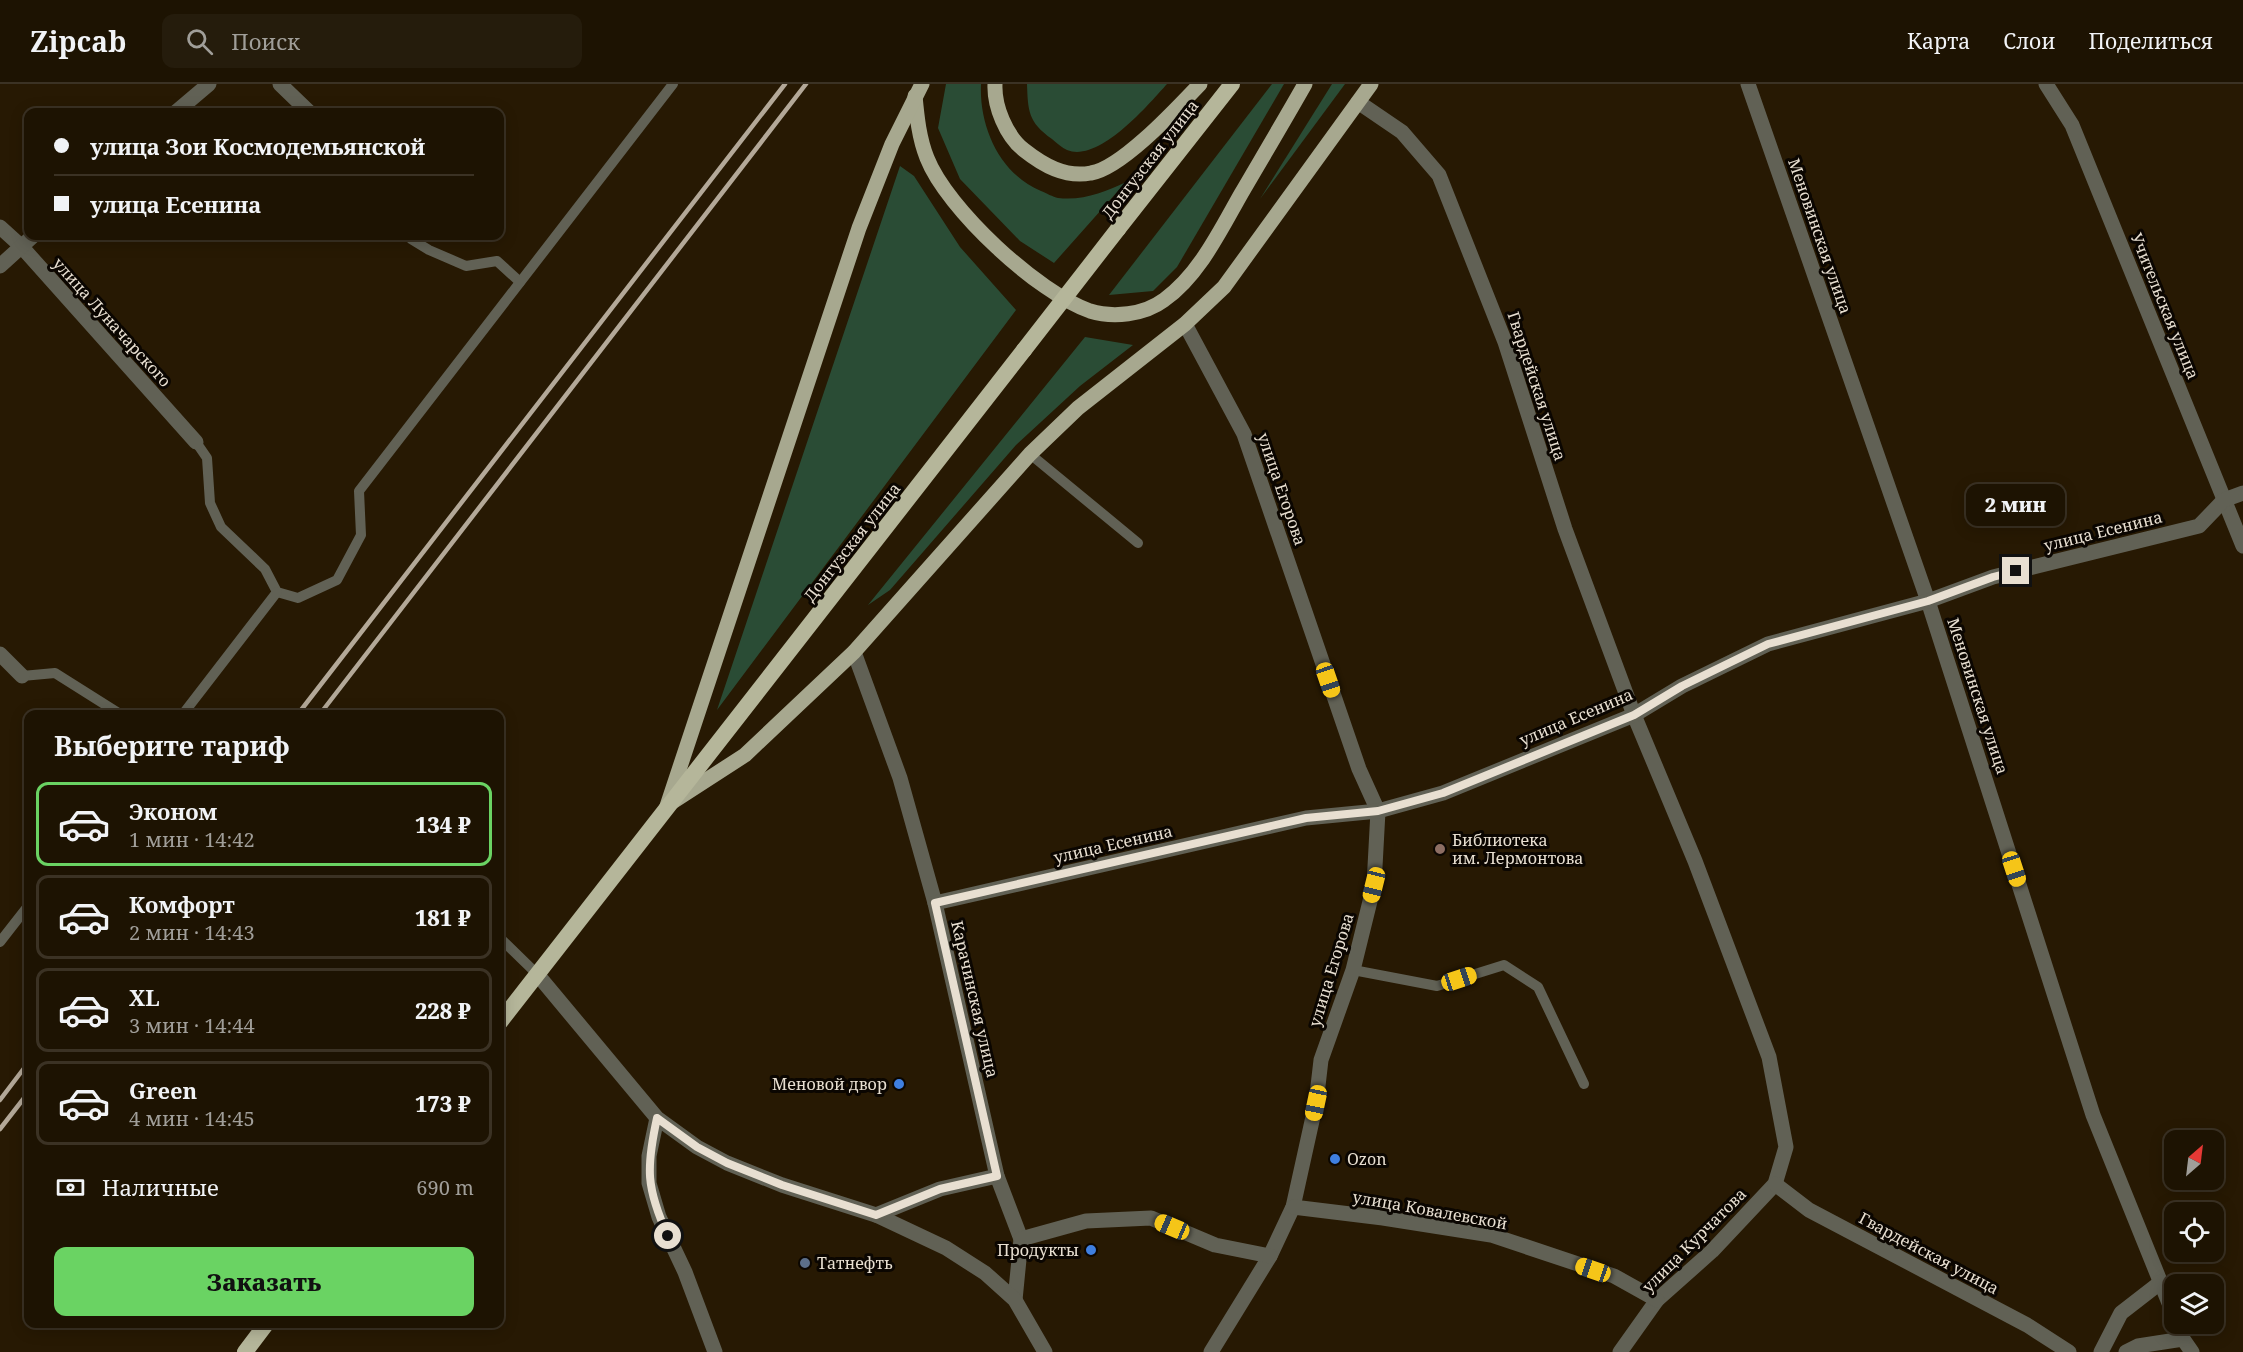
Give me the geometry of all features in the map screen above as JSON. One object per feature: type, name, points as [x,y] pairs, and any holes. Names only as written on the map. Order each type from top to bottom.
[{"type":"highway","name":"Донгузская улица","points":[[504,1017],[1232,84]]},
{"type":"highway","points":[[245,1352],[263,1328]]},
{"type":"main road","points":[[995,84],[1002,120],[1018,145],[1041,163],[1064,173],[1092,173],[1121,159],[1171,115],[1200,84]]},
{"type":"main road","points":[[919,90],[918,131],[927,159],[946,192],[973,223],[1011,259],[1069,302],[1091,311],[1116,316],[1139,312],[1163,301],[1186,280],[1215,240],[1305,84]]},
{"type":"main road","points":[[667,806],[745,755],[854,652],[1030,454],[1078,408],[1185,324],[1224,287],[1371,84]]},
{"type":"main road","points":[[667,806],[859,228],[892,144],[919,90]]},
{"type":"street","points":[[181,108],[210,84]]},
{"type":"street","points":[[280,84],[305,108]]},
{"type":"street","name":"Меновинская улица","points":[[1748,84],[1928,601],[2093,1115],[2164,1290]]},
{"type":"street","name":"Учительская улица","points":[[2046,84],[2072,125],[2243,546]]},
{"type":"street","name":"Гвардейская улица","points":[[1358,102],[1402,132],[1439,175],[1505,342],[1565,529],[1634,715],[1695,861],[1769,1057],[1786,1147],[1775,1184],[1809,1210],[2027,1325],[2069,1352]]},
{"type":"street","name":"улица Луначарского","points":[[0,227],[21,246],[196,442]]},
{"type":"street","points":[[0,266],[28,240]]},
{"type":"street","name":"улица Егорова","points":[[1185,324],[1244,435],[1359,769],[1378,811],[1374,885],[1353,970],[1321,1060],[1316,1103],[1293,1207],[1270,1256],[1211,1352]]},
{"type":"street","name":"улица Есенина","points":[[935,903],[1306,818],[1378,811],[1443,793],[1634,715],[1682,686],[1768,644],[1928,601],[1993,577],[2199,526],[2224,500],[2243,493]]},
{"type":"street","name":"Карачинская улица","points":[[854,652],[900,778],[935,903],[997,1176],[1021,1239],[1015,1300]]},
{"type":"street","points":[[0,654],[22,676]]},
{"type":"street","points":[[537,974],[657,1118],[697,1147],[727,1163],[782,1185],[876,1215],[946,1248],[985,1273],[1015,1300],[1045,1352]]},
{"type":"street","points":[[657,1118],[649,1155],[649,1182],[659,1217],[685,1272],[715,1352]]},
{"type":"street","points":[[876,1215],[940,1189],[997,1176]]},
{"type":"street","name":"улица Курчатова","points":[[1620,1352],[1658,1300],[1712,1251],[1775,1184]]},
{"type":"street","name":"улица Ковалевской","points":[[1293,1207],[1491,1235],[1614,1276],[1658,1300]]},
{"type":"street","points":[[1021,1239],[1086,1221],[1151,1218],[1215,1245],[1270,1256]]},
{"type":"street","points":[[2101,1352],[2121,1313],[2161,1282]]},
{"type":"street","points":[[2181,1334],[2192,1352]]},
{"type":"street","points":[[2126,1352],[2138,1346],[2183,1339]]},
{"type":"lane","points":[[196,442],[207,458],[210,503],[221,527],[265,569],[277,592],[298,598],[337,580],[361,535],[359,491],[673,84]]},
{"type":"lane","points":[[414,240],[429,250],[466,266],[497,261],[520,282]]},
{"type":"lane","points":[[1030,454],[1138,543]]},
{"type":"lane","points":[[186,710],[277,592]]},
{"type":"lane","points":[[22,676],[55,673],[114,710]]},
{"type":"lane","points":[[0,942],[24,911]]},
{"type":"lane","points":[[504,942],[537,974]]},
{"type":"lane","points":[[1353,970],[1437,986],[1504,965],[1538,987],[1584,1084]]},
{"type":"green space","points":[[946,84],[981,84],[984,116],[995,147],[1003,161],[1014,173],[1041,191],[1054,197],[1067,199],[1094,195],[1126,182],[1054,263],[1020,241],[960,179],[938,128]]},
{"type":"green space","points":[[1027,84],[1167,84],[1122,130],[1093,148],[1080,152],[1065,149],[1038,127],[1029,109]]},
{"type":"green space","points":[[1272,84],[1284,84],[1177,267],[1153,291],[1109,295]]},
{"type":"green space","points":[[1332,84],[1345,84],[1260,199]]},
{"type":"green space","points":[[900,166],[914,176],[960,247],[1016,310],[717,710]]},
{"type":"green space","points":[[1085,337],[1133,345],[1080,386],[1016,445],[890,590],[868,605]]},
{"type":"railway","points":[[301,710],[785,84]]},
{"type":"railway","points":[[323,710],[806,84]]},
{"type":"railway","points":[[0,1100],[24,1068]]},
{"type":"railway","points":[[0,1129],[24,1098]]},
{"type":"place","name":"Библиотека им. Лермонтова","points":[[1440,849]]},
{"type":"place","name":"Меновой двор","points":[[899,1084]]},
{"type":"place","name":"Ozon","points":[[1335,1159]]},
{"type":"place","name":"Продукты","points":[[1091,1250]]},
{"type":"place","name":"Татнефть","points":[[805,1263]]},
{"type":"route","points":[[668,1236],[659,1217],[649,1182],[649,1155],[657,1118],[697,1147],[753,1175],[876,1215],[940,1189],[997,1176],[935,903],[1306,818],[1378,811],[1443,793],[1634,715],[1682,686],[1768,644],[1928,601],[2016,571]]}]
